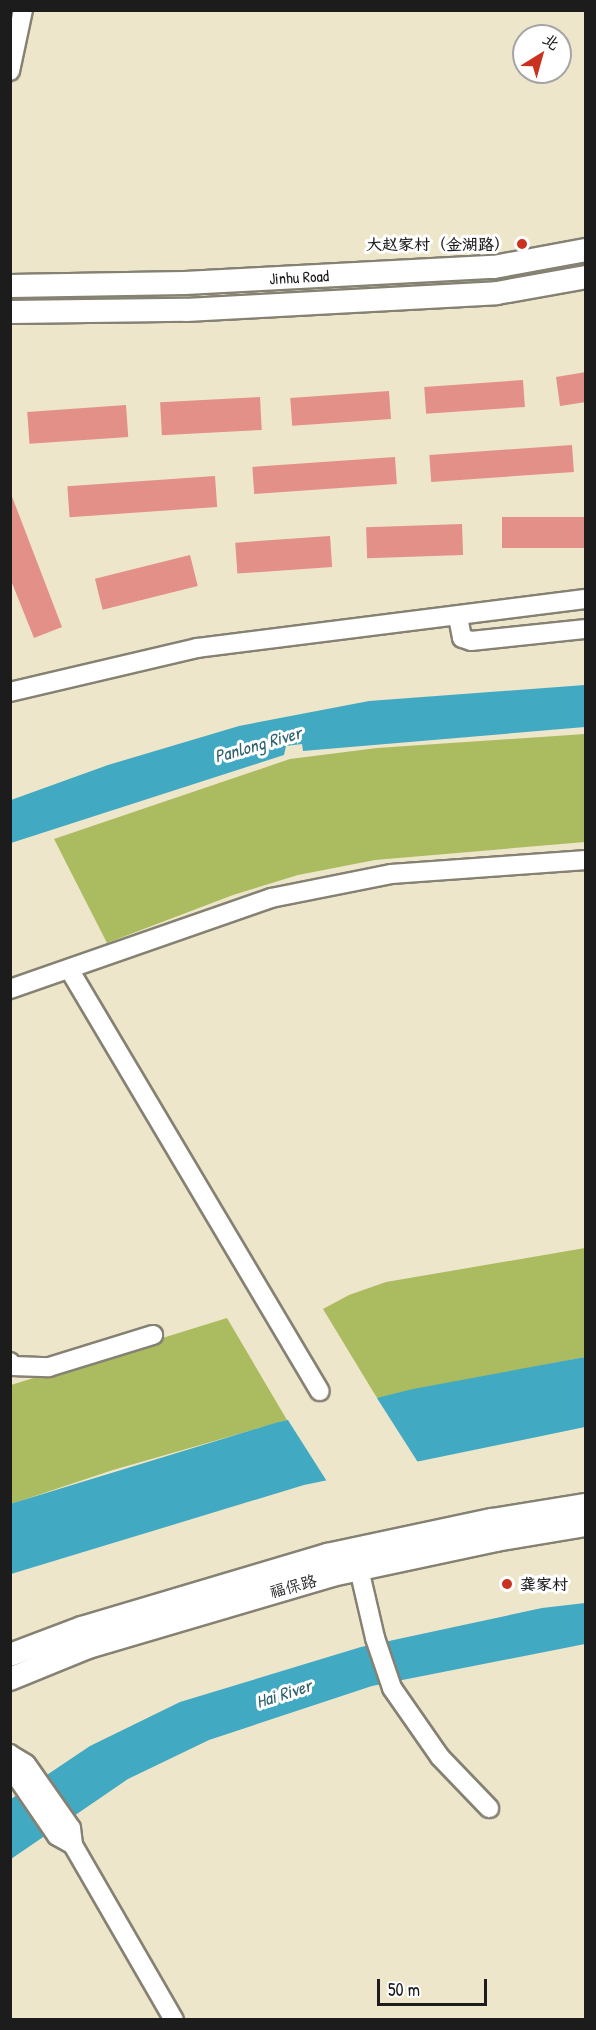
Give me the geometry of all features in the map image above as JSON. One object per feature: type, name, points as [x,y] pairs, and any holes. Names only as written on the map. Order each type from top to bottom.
[{"type":"main road","name":"Jinhu Road","points":[[10,286],[185,284],[494,267],[585,250]]},
{"type":"main road","name":"Jinhu Road","points":[[10,312],[186,310],[497,293],[585,277]]},
{"type":"main road","name":"福保路","points":[[10,1655],[82,1628],[327,1556],[492,1520],[585,1505]]},
{"type":"main road","name":"福保路","points":[[10,1679],[88,1647],[359,1569],[585,1525]]},
{"type":"street","points":[[10,71],[23,10]]},
{"type":"street","points":[[10,692],[197,648],[585,600]]},
{"type":"street","points":[[458,617],[462,638],[471,641],[585,629]]},
{"type":"street","points":[[10,990],[271,898],[391,874],[585,860]]},
{"type":"street","points":[[69,969],[320,1391]]},
{"type":"street","points":[[11,1364],[49,1367],[153,1335]]},
{"type":"street","points":[[359,1569],[375,1638],[392,1688],[440,1757],[489,1808]]},
{"type":"street","points":[[11,1755],[27,1764],[71,1828],[73,1845],[174,2019]]},
{"type":"green space","points":[[585,734],[585,842],[375,860],[298,875],[233,895],[107,943],[54,839],[290,759],[377,748]]},
{"type":"green space","points":[[585,1248],[585,1357],[377,1398],[323,1309],[349,1295],[386,1282]]},
{"type":"green space","points":[[227,1318],[287,1420],[113,1470],[11,1504],[11,1385]]},
{"type":"water","name":"Panlong River","points":[[585,685],[585,727],[303,751],[302,744],[286,746],[284,755],[11,843],[11,800],[108,765],[239,726],[369,701]]},
{"type":"water","points":[[585,1357],[585,1427],[304,1485],[11,1574],[10,1504],[275,1423],[413,1389]]},
{"type":"water","name":"Hai River","points":[[585,1603],[585,1644],[372,1686],[209,1740],[128,1779],[11,1859],[11,1799],[90,1746],[180,1702],[361,1647],[542,1608]]},
{"type":"pier","points":[[375,1395],[419,1464],[328,1483],[286,1417]]},
{"type":"building","points":[[586,372],[586,402],[560,406],[556,377]]},
{"type":"building","points":[[523,380],[525,407],[426,414],[424,387]]},
{"type":"building","points":[[389,391],[391,419],[292,426],[290,398]]},
{"type":"building","points":[[260,397],[262,430],[162,435],[160,402]]},
{"type":"building","points":[[126,405],[128,437],[29,444],[27,412]]},
{"type":"building","points":[[572,445],[574,472],[431,482],[429,455]]},
{"type":"building","points":[[395,457],[397,484],[254,494],[252,467]]},
{"type":"building","points":[[215,476],[217,507],[70,517],[67,486]]},
{"type":"building","points":[[11,494],[62,627],[34,638],[10,578]]},
{"type":"building","points":[[502,517],[586,517],[586,548],[502,548]]},
{"type":"building","points":[[462,524],[463,555],[367,558],[366,527]]},
{"type":"building","points":[[330,536],[332,567],[237,574],[235,543]]},
{"type":"building","points":[[190,555],[198,586],[103,610],[95,579]]},
{"type":"place","name":"大赵家村（金湖路）","points":[[522,244]]},
{"type":"place","name":"龚家村","points":[[507,1584]]}]
